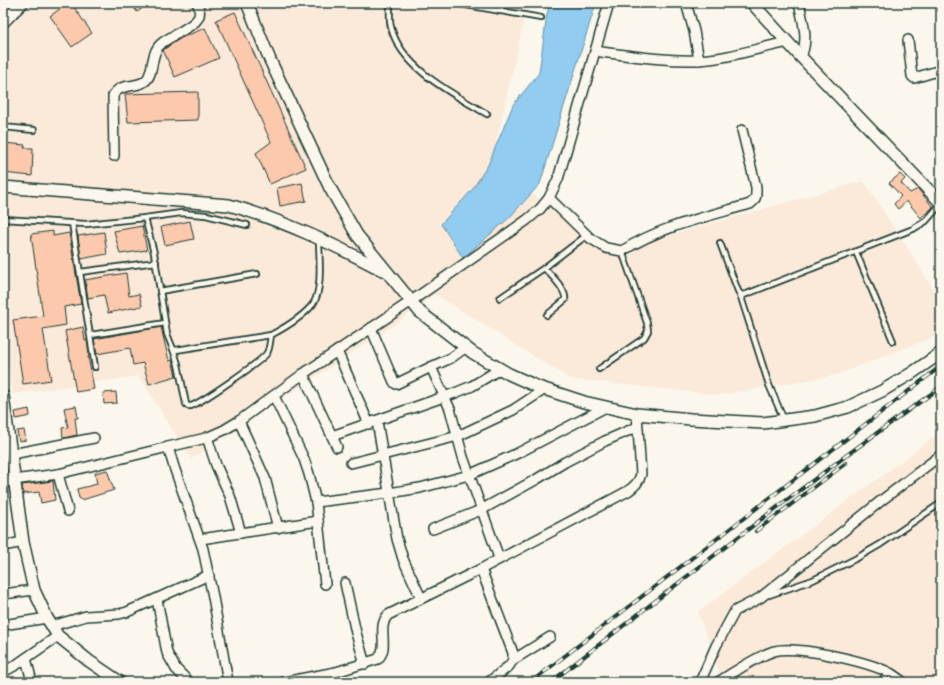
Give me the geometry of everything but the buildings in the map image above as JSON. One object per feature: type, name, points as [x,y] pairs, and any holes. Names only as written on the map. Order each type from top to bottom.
[{"type":"street","points":[[3,22],[22,3]]},
{"type":"street","points":[[114,156],[113,96],[120,88],[146,81],[149,76],[154,53],[158,47],[163,42],[194,23],[198,18],[200,12],[197,3]]},
{"type":"street","points":[[247,3],[270,60],[330,188],[357,235],[410,302],[420,312],[466,347],[509,374],[545,389],[584,402],[637,414],[763,424],[815,416],[848,407],[882,391],[941,353]]},
{"type":"street","points":[[3,483],[58,474],[207,437],[224,430],[527,220],[550,198],[558,179],[609,3]]},
{"type":"street","points":[[686,3],[694,32],[699,60]]},
{"type":"street","points":[[752,3],[801,57],[940,200]]},
{"type":"street","points":[[799,3],[806,38],[805,48],[801,57]]},
{"type":"street","points":[[908,40],[912,76],[914,78],[941,70]]},
{"type":"street","points":[[601,52],[668,60],[699,60],[727,56],[788,42]]},
{"type":"street","points":[[550,198],[599,245],[622,251],[638,241],[660,232],[704,216],[750,204],[755,201],[756,187],[742,130]]},
{"type":"street","points":[[3,187],[230,205],[256,212],[318,237],[385,271]]},
{"type":"street","points":[[371,328],[396,384],[451,358],[466,347]]},
{"type":"street","points":[[337,351],[373,422],[382,455],[399,547],[422,598]]},
{"type":"street","points":[[431,368],[450,409],[469,475],[499,558]]},
{"type":"street","points":[[332,436],[445,397],[472,386],[500,369]]},
{"type":"street","points":[[303,374],[337,447]]},
{"type":"street","points":[[351,463],[458,436],[513,410],[545,389]]},
{"type":"street","points":[[3,396],[4,414],[23,542],[34,590],[58,636],[89,661],[120,682]]},
{"type":"street","points":[[274,396],[304,459],[309,474],[316,502],[325,584]]},
{"type":"street","points":[[316,502],[389,494],[420,488],[469,475],[518,453],[606,407]]},
{"type":"street","points":[[284,682],[336,672],[378,659],[382,655],[384,645],[382,624],[384,619],[397,609],[481,569],[499,558],[628,491],[640,479],[641,474],[637,414]]},
{"type":"street","points":[[239,421],[265,478],[278,528]]},
{"type":"street","points":[[433,529],[481,510],[537,480],[565,462],[605,441],[637,427]]},
{"type":"street","points":[[207,437],[216,465],[230,496],[241,533]]},
{"type":"street","points":[[9,449],[94,438]]},
{"type":"street","points":[[168,446],[176,474],[201,539],[228,682]]},
{"type":"street","points":[[700,682],[716,646],[735,611],[760,598],[882,500],[941,455]]},
{"type":"street","points":[[58,474],[68,511]]},
{"type":"street","points":[[201,539],[318,521]]},
{"type":"street","points":[[3,546],[23,542]]},
{"type":"street","points":[[481,569],[513,653],[513,660]]},
{"type":"street","points":[[3,625],[50,622],[86,616],[119,614],[157,599],[209,575]]},
{"type":"street","points":[[345,583],[357,639],[365,664]]},
{"type":"street","points":[[3,594],[34,590]]},
{"type":"street","points":[[157,599],[167,653],[176,668],[189,682]]},
{"type":"street","points":[[3,672],[58,636]]},
{"type":"street","points":[[488,682],[509,666],[513,660],[550,637]]},
{"type":"street","points":[[718,682],[763,656],[785,649],[852,660],[890,673],[903,682]]},
{"type":"street","points":[[26,658],[32,682]]},
{"type":"lane","points":[[390,3],[390,27],[404,53],[418,68],[441,86],[486,114]]},
{"type":"lane","points":[[455,3],[541,18]]},
{"type":"lane","points":[[499,11],[502,3]]},
{"type":"lane","points":[[3,127],[34,130]]},
{"type":"lane","points":[[740,294],[749,294],[914,230],[926,221],[940,200]]},
{"type":"lane","points":[[3,219],[86,224],[181,213],[206,215],[247,225]]},
{"type":"lane","points":[[145,218],[156,262],[167,334],[178,364],[186,404],[188,406],[195,405],[249,369],[264,357],[269,348],[271,334]]},
{"type":"lane","points":[[72,223],[95,367]]},
{"type":"lane","points":[[500,298],[544,268],[587,235]]},
{"type":"lane","points":[[173,349],[271,334],[281,330],[296,320],[314,303],[318,293],[318,237]]},
{"type":"lane","points":[[720,243],[740,294],[769,385],[785,421]]},
{"type":"lane","points":[[600,369],[644,338],[648,331],[622,251]]},
{"type":"lane","points":[[856,252],[893,341]]},
{"type":"lane","points":[[80,272],[156,262]]},
{"type":"lane","points":[[544,268],[564,291],[566,297],[565,300],[547,315]]},
{"type":"lane","points":[[160,291],[257,274]]},
{"type":"lane","points":[[91,335],[165,323]]},
{"type":"lane","points":[[760,598],[813,580],[850,562],[881,544],[941,503]]},
{"type":"lane","points":[[879,682],[890,673]]},
{"type":"shaded area","points":[[3,3],[528,3],[492,160],[586,238],[605,253],[864,181],[941,301],[941,334],[836,375],[720,395],[570,379],[435,294],[394,325],[191,459],[139,376],[13,394],[3,348]]},
{"type":"shaded area","points":[[941,432],[941,682],[723,682],[698,612]]},
{"type":"water","points":[[550,3],[596,3],[540,184],[509,218],[463,258],[441,224],[472,190],[488,165],[513,105],[539,73],[547,14]]},
{"type":"railway","points":[[531,682],[941,366]]},
{"type":"railway","points":[[551,682],[793,495],[941,387]]},
{"type":"railway","points":[[756,531],[846,463]]}]
